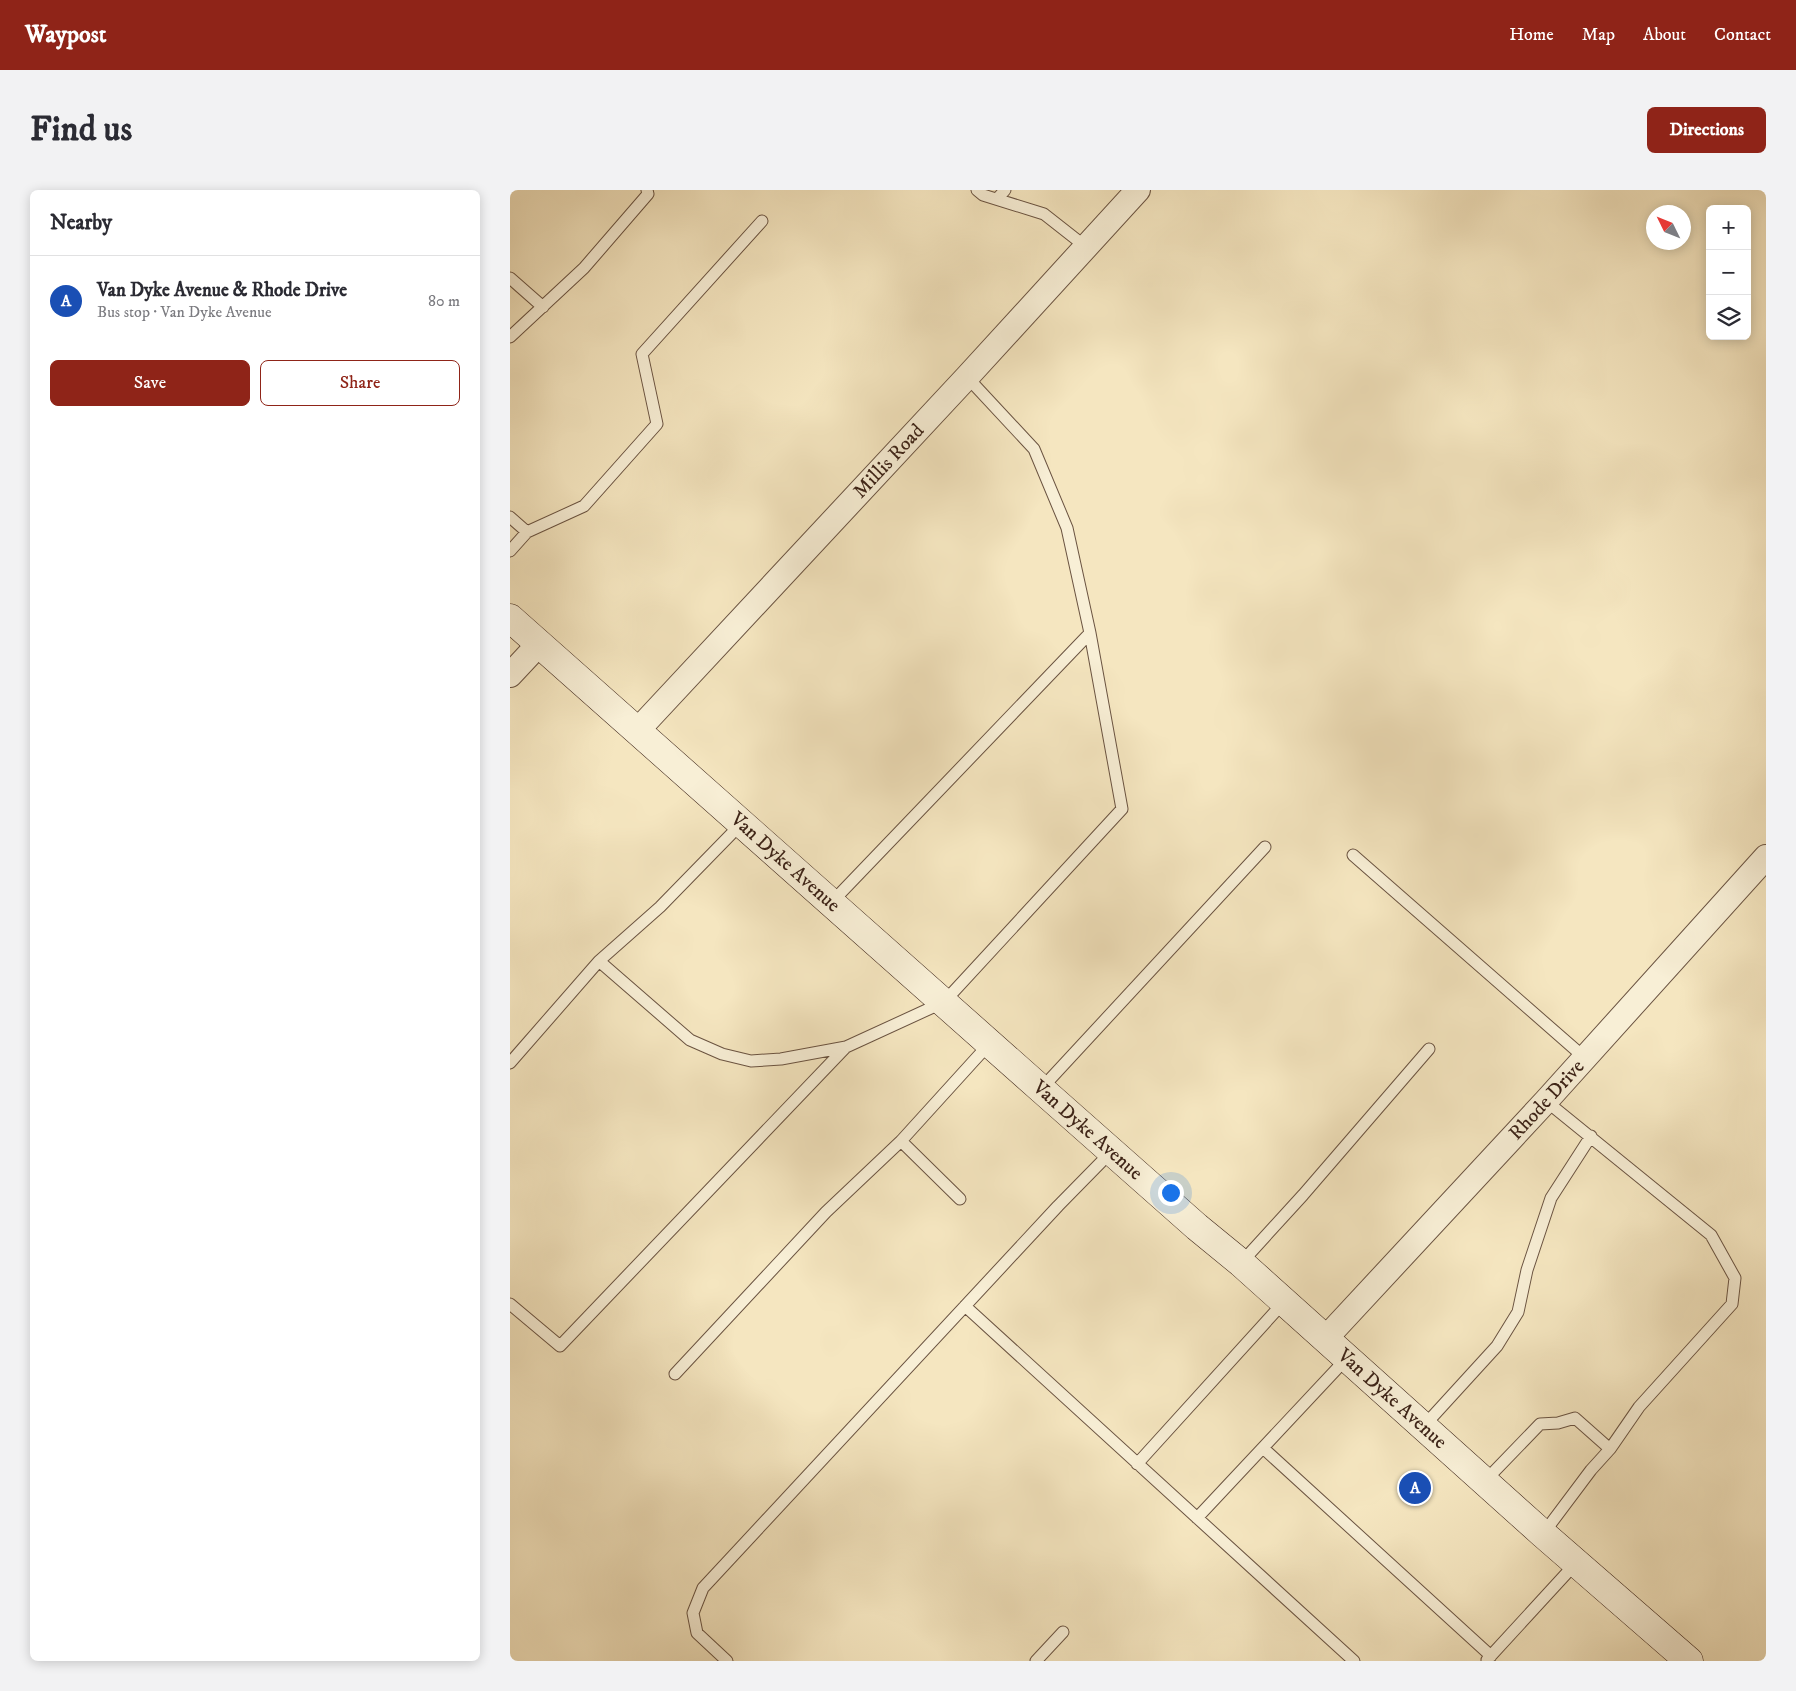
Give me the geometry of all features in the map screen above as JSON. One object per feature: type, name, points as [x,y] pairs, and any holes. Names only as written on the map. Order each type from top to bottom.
[{"type":"main road","name":"Van Dyke Avenue","points":[[510,618],[990,1044],[1241,1263],[1484,1482],[1689,1661]]},
{"type":"street","name":"Millis Road","points":[[637,731],[1138,190]]},
{"type":"street","points":[[510,675],[539,644]]},
{"type":"street","name":"Rhode Drive","points":[[1325,1339],[1546,1101],[1766,857]]},
{"type":"lane","points":[[510,337],[590,260],[648,194],[647,190]]},
{"type":"lane","points":[[977,190],[983,195],[1044,214],[1086,247]]},
{"type":"lane","points":[[997,199],[1005,190]]},
{"type":"lane","points":[[510,551],[527,532],[584,506],[656,424],[642,354],[762,221]]},
{"type":"lane","points":[[510,278],[543,307]]},
{"type":"lane","points":[[600,961],[690,1040],[722,1054],[751,1061],[781,1059],[846,1048],[944,1002],[1122,809],[1090,632],[1067,528],[1034,450],[966,377]]},
{"type":"lane","points":[[510,517],[527,532]]},
{"type":"lane","points":[[832,902],[1090,632]]},
{"type":"lane","points":[[510,1063],[600,961],[660,907],[742,823]]},
{"type":"lane","points":[[1041,1089],[1264,847]]},
{"type":"lane","points":[[1353,855],[1585,1058]]},
{"type":"lane","points":[[675,1374],[826,1212],[901,1141],[990,1044]]},
{"type":"lane","points":[[510,1304],[560,1346],[846,1048]]},
{"type":"lane","points":[[1241,1263],[1303,1195],[1429,1049]]},
{"type":"lane","points":[[1543,1534],[1591,1470],[1610,1449],[1639,1407],[1732,1304],[1736,1278],[1711,1235],[1546,1101]]},
{"type":"lane","points":[[1424,1427],[1497,1346],[1518,1312],[1527,1270],[1551,1198],[1591,1136]]},
{"type":"lane","points":[[901,1141],[960,1199]]},
{"type":"lane","points":[[727,1661],[697,1632],[693,1613],[703,1588],[1058,1206],[1112,1151]]},
{"type":"lane","points":[[1137,1464],[1284,1302]]},
{"type":"lane","points":[[965,1306],[1354,1661]]},
{"type":"lane","points":[[1197,1518],[1347,1358]]},
{"type":"lane","points":[[1484,1482],[1540,1424],[1558,1423],[1575,1418],[1610,1449]]},
{"type":"lane","points":[[1263,1448],[1488,1658],[1577,1563]]},
{"type":"lane","points":[[1036,1661],[1063,1632]]},
{"type":"place","name":"Van Dyke Avenue & Rhode Drive","points":[[1415,1488]]}]
